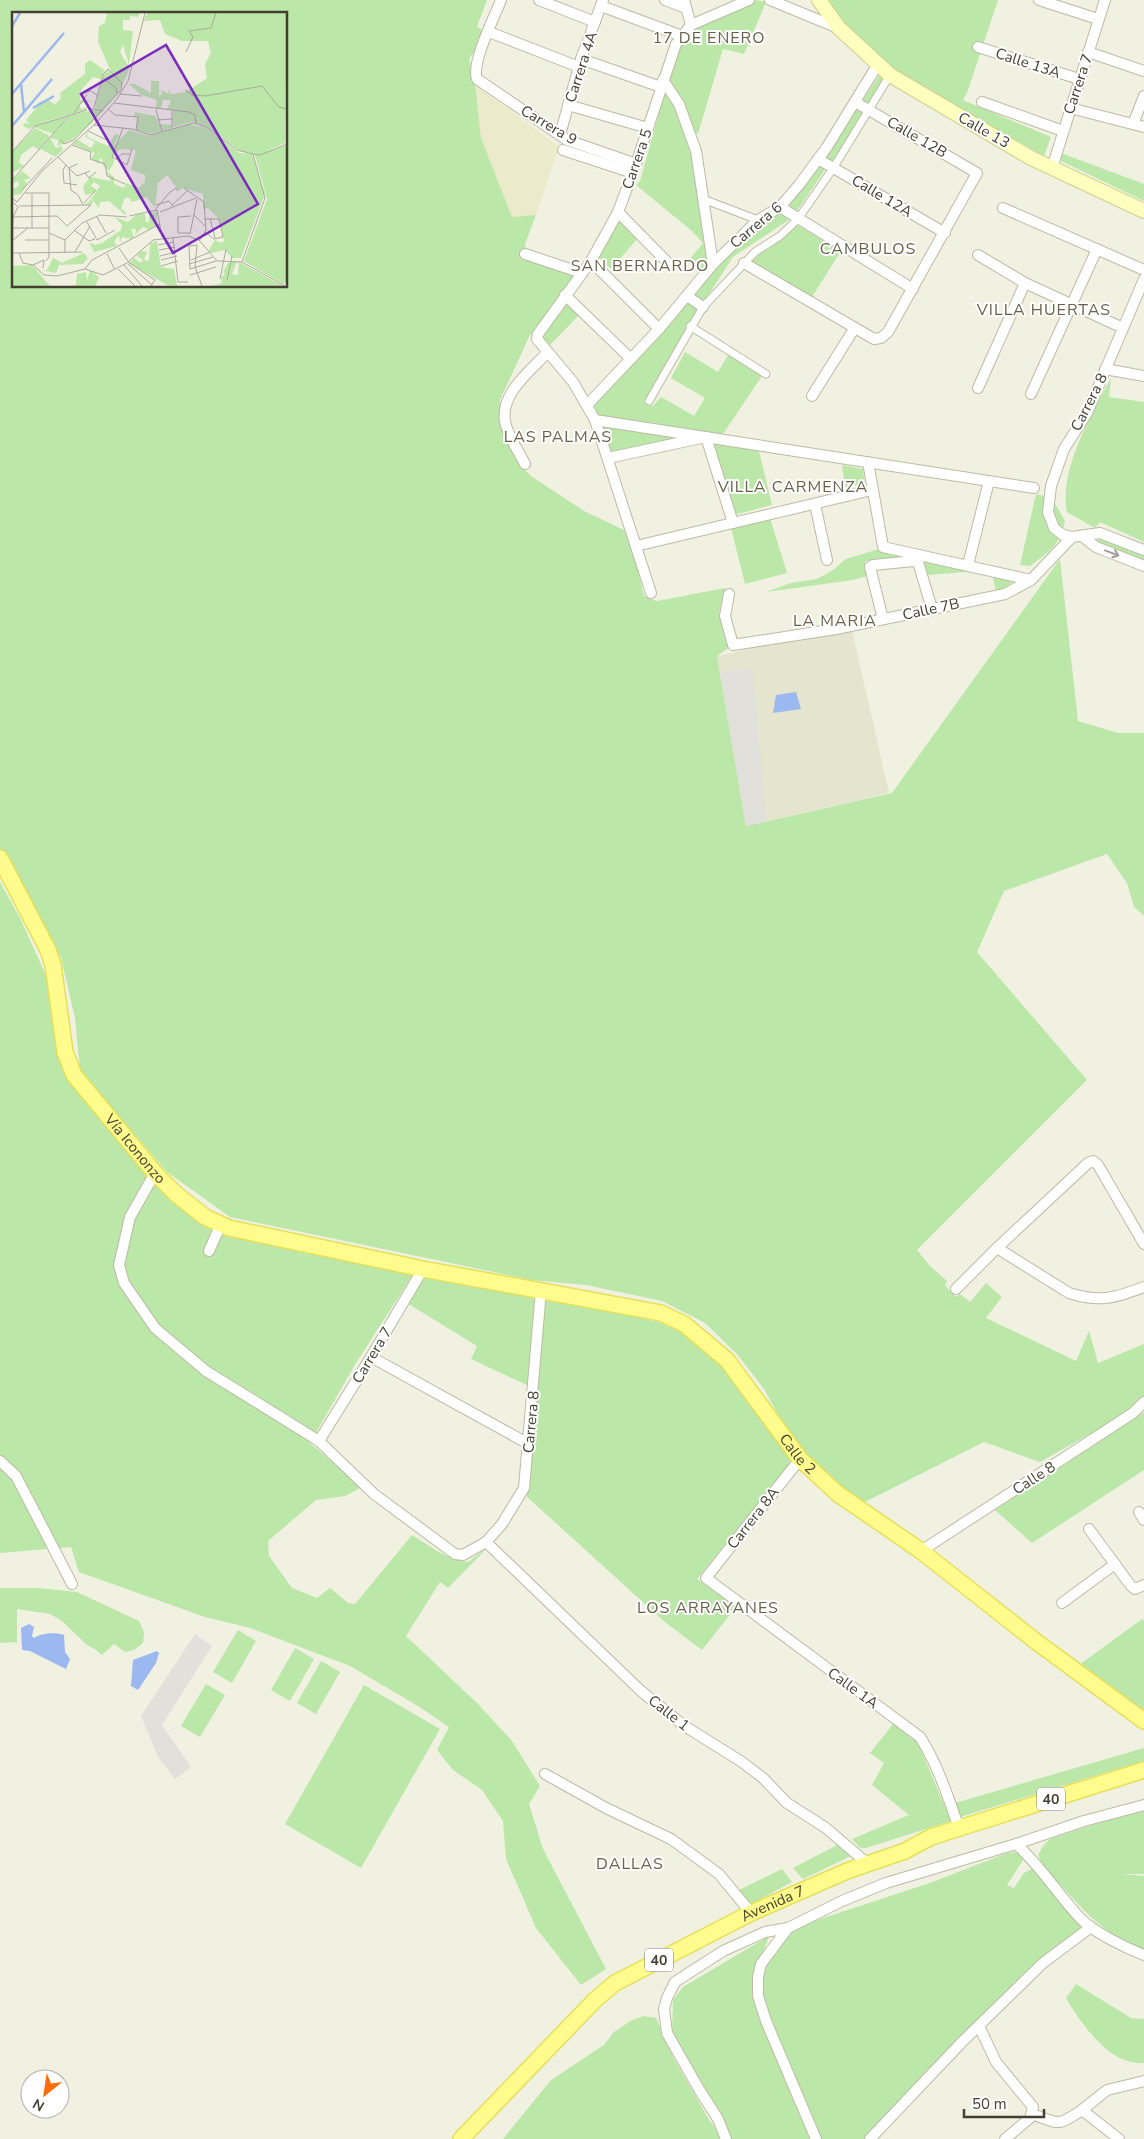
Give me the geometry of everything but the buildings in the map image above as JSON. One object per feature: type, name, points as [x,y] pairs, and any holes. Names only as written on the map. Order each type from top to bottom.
[{"type":"main road","name":"Calle 13","points":[[819,0],[838,28],[890,75],[1052,168],[1144,211]]},
{"type":"main road","name":"Vía Icononzo","points":[[0,858],[48,950],[54,974],[65,1052],[74,1075],[155,1172],[176,1194],[205,1217],[220,1226],[425,1270]]},
{"type":"main road","name":"Calle 2","points":[[425,1270],[661,1313],[684,1324],[727,1360],[800,1459],[838,1494],[921,1551],[1034,1640],[1144,1721]]},
{"type":"main road","name":"Avenida 7","points":[[461,2139],[595,2000],[615,1983],[751,1913],[815,1884],[905,1851],[931,1837],[1144,1770]]},
{"type":"street","points":[[500,0],[489,32],[580,63],[662,83],[679,104],[692,138],[713,264]]},
{"type":"street","points":[[539,0],[595,22]]},
{"type":"street","points":[[664,0],[685,4],[691,25]]},
{"type":"street","name":"Carrera 5","points":[[547,353],[537,339],[538,334],[591,261],[618,212],[635,169],[676,44],[691,25],[748,0]]},
{"type":"street","name":"Calle 13","points":[[770,0],[838,28]]},
{"type":"street","points":[[1039,0],[1098,19]]},
{"type":"street","name":"Carrera 7","points":[[1052,168],[1105,0]]},
{"type":"street","points":[[602,3],[682,36]]},
{"type":"street","name":"Carrera 4A","points":[[560,135],[580,63],[602,3]]},
{"type":"street","name":"Carrera 9","points":[[489,32],[482,45],[476,68],[477,80],[567,140],[635,169]]},
{"type":"street","name":"Calle 13A","points":[[978,47],[1079,79]]},
{"type":"street","points":[[1088,52],[1144,71]]},
{"type":"street","name":"Carrera 6","points":[[588,404],[659,329],[713,264],[758,220],[780,207],[818,159],[878,64]]},
{"type":"street","name":"Carrera 6","points":[[649,402],[690,326],[703,307],[755,252],[780,236],[798,219],[834,167],[890,75]]},
{"type":"street","points":[[1133,124],[1144,96]]},
{"type":"street","name":"Calle 12B","points":[[855,102],[977,173],[944,233]]},
{"type":"street","points":[[982,102],[1063,131]]},
{"type":"street","name":"Carrera 9","points":[[568,105],[648,128]]},
{"type":"street","points":[[1070,108],[1144,128]]},
{"type":"street","points":[[563,150],[635,169]]},
{"type":"street","name":"Calle 12A","points":[[818,159],[944,233]]},
{"type":"street","points":[[703,199],[758,220]]},
{"type":"street","points":[[780,207],[913,289]]},
{"type":"street","points":[[1003,208],[1144,270]]},
{"type":"street","points":[[618,212],[668,263]]},
{"type":"street","points":[[744,263],[854,329],[874,339],[882,338],[888,332],[944,233]]},
{"type":"street","points":[[1031,394],[1097,249]]},
{"type":"street","points":[[525,254],[582,273]]},
{"type":"street","points":[[978,255],[1025,283],[1123,328]]},
{"type":"street","points":[[591,261],[659,329]]},
{"type":"street","name":"Carrera 8","points":[[1077,537],[1063,535],[1054,528],[1048,512],[1051,486],[1064,449],[1087,413],[1144,279]]},
{"type":"street","points":[[978,388],[1025,283]]},
{"type":"street","points":[[565,295],[631,358]]},
{"type":"street","points":[[687,296],[703,307]]},
{"type":"street","points":[[690,326],[766,374]]},
{"type":"street","points":[[812,396],[854,329]]},
{"type":"street","points":[[525,464],[504,420],[506,403],[521,380],[547,353],[573,382],[588,404],[595,420],[651,593]]},
{"type":"street","points":[[1105,370],[1144,376]]},
{"type":"street","points":[[595,420],[1034,488]]},
{"type":"street","points":[[608,458],[706,437]]},
{"type":"street","points":[[706,437],[733,523]]},
{"type":"street","points":[[868,462],[883,547],[1031,580]]},
{"type":"street","points":[[968,565],[990,481]]},
{"type":"street","points":[[636,546],[872,490]]},
{"type":"street","points":[[815,504],[827,560]]},
{"type":"street","points":[[1077,537],[1100,533],[1144,550]]},
{"type":"street","points":[[1077,537],[1096,547],[1144,566]]},
{"type":"street","name":"Calle 7B","points":[[729,594],[725,616],[734,645],[836,629],[1005,594],[1031,580],[1077,537]]},
{"type":"street","points":[[883,619],[870,567],[873,565],[918,562],[932,609]]},
{"type":"street","points":[[956,1289],[996,1248],[1088,1163],[1093,1161],[1098,1165],[1144,1244]]},
{"type":"street","name":"Carrera 8","points":[[155,1172],[130,1217],[119,1265],[124,1282],[154,1328],[206,1371],[319,1440],[374,1494],[455,1554],[463,1555],[486,1542],[502,1524],[524,1488],[541,1290]]},
{"type":"street","points":[[209,1251],[220,1226]]},
{"type":"street","points":[[996,1248],[1070,1293],[1082,1297],[1103,1300],[1144,1287]]},
{"type":"street","name":"Carrera 7","points":[[319,1440],[425,1270]]},
{"type":"street","points":[[371,1358],[527,1443]]},
{"type":"street","name":"Calle 8","points":[[921,1551],[1133,1414],[1144,1402]]},
{"type":"street","name":"Carrera 8A","points":[[706,1578],[800,1459]]},
{"type":"street","points":[[0,1461],[16,1476],[72,1584]]},
{"type":"street","points":[[1089,1529],[1135,1589],[1144,1585]]},
{"type":"street","name":"Calle 1","points":[[486,1542],[641,1691],[683,1725],[742,1762],[763,1778],[787,1803],[826,1828],[868,1864]]},
{"type":"street","points":[[1062,1603],[1115,1564]]},
{"type":"street","name":"Calle 1A","points":[[706,1578],[920,1737],[929,1750],[942,1780],[959,1828]]},
{"type":"street","points":[[545,1774],[606,1808],[671,1839],[720,1874],[751,1913]]},
{"type":"street","points":[[726,2139],[718,2119],[668,2033],[664,2009],[675,1982],[723,1951],[765,1932],[788,1928],[842,1901],[886,1883],[1144,1804]]},
{"type":"street","points":[[1016,1844],[1031,1856],[1082,1919],[1091,1927],[1144,1955]]},
{"type":"street","points":[[870,2139],[1043,1963],[1091,1927]]},
{"type":"street","points":[[788,1928],[761,1964],[758,1977],[758,1996],[766,2021],[816,2139]]},
{"type":"street","points":[[979,2026],[996,2062],[1033,2106],[1030,2118],[1005,2139]]},
{"type":"street","points":[[1032,2114],[1058,2124],[1063,2123],[1108,2090],[1144,2081]]},
{"type":"street","points":[[1082,2110],[1119,2139]]},
{"type":"shaded area","points":[[475,84],[559,147],[536,215],[512,218],[481,138]]},
{"type":"shaded area","points":[[851,626],[889,793],[746,826],[717,656]]},
{"type":"shaded area","points":[[752,668],[767,821],[746,826],[720,673]]},
{"type":"shaded area","points":[[195,1634],[212,1646],[162,1725],[191,1767],[175,1779],[158,1757],[141,1716]]},
{"type":"green space","points":[[0,0],[487,0],[477,27],[488,33],[469,59],[475,84],[481,138],[512,217],[536,215],[525,244],[526,250],[581,270],[562,292],[529,337],[500,400],[500,421],[523,468],[531,476],[584,511],[624,530],[634,554],[644,596],[657,601],[725,588],[719,613],[733,645],[717,656],[746,826],[892,793],[1060,559],[1078,721],[1118,733],[1144,733],[1144,916],[1134,907],[1127,883],[1107,854],[1004,891],[977,952],[1087,1080],[917,1250],[929,1265],[947,1281],[945,1285],[956,1297],[960,1294],[970,1302],[986,1283],[1002,1297],[986,1318],[1076,1361],[1089,1331],[1098,1363],[1144,1344],[1144,1397],[1127,1413],[1040,1462],[984,1442],[865,1502],[840,1487],[789,1435],[764,1389],[737,1354],[705,1323],[662,1301],[586,1285],[532,1280],[230,1217],[167,1172],[80,1071],[75,1018],[61,958],[0,848]]},
{"type":"green space","points":[[757,0],[766,2],[744,54],[723,49],[698,134],[693,131],[682,100],[670,80],[681,43],[696,27]]},
{"type":"green space","points":[[827,0],[998,0],[963,100],[1051,137],[1044,156],[902,75],[865,45],[834,13]]},
{"type":"green space","points":[[880,74],[886,78],[869,105],[862,102]]},
{"type":"green space","points":[[665,92],[678,108],[689,137],[710,265],[704,273],[689,260],[703,243],[692,231],[636,185],[640,181]]},
{"type":"green space","points":[[858,107],[866,112],[832,161],[825,157]]},
{"type":"green space","points":[[1061,153],[1144,184],[1144,201],[1059,160]]},
{"type":"green space","points":[[819,164],[826,168],[795,214],[786,208]]},
{"type":"green space","points":[[780,210],[790,219],[733,257],[702,305],[690,295],[738,242]]},
{"type":"green space","points":[[617,219],[639,237],[611,269],[598,257]]},
{"type":"green space","points":[[794,223],[841,251],[812,297],[742,260]]},
{"type":"green space","points":[[687,299],[699,308],[644,402],[653,406],[661,397],[694,416],[705,398],[671,378],[685,352],[718,372],[729,354],[762,376],[723,434],[599,416],[594,405]]},
{"type":"green space","points":[[565,300],[581,313],[548,347],[540,340]]},
{"type":"green space","points":[[1111,378],[1109,397],[1144,402],[1144,542],[1100,522],[1095,528],[1067,512],[1067,479],[1072,461],[1086,425]]},
{"type":"green space","points":[[601,424],[693,437],[615,454],[609,452]]},
{"type":"green space","points":[[712,442],[759,451],[772,505],[734,515]]},
{"type":"green space","points":[[842,465],[863,469],[865,484],[845,487]]},
{"type":"green space","points":[[1036,494],[1052,498],[1065,521],[1060,537],[1053,548],[1030,566],[1020,565]]},
{"type":"green space","points":[[770,518],[787,573],[745,584],[731,528]]},
{"type":"green space","points":[[1100,535],[1144,554],[1144,562],[1096,545]]},
{"type":"green space","points":[[885,547],[1022,575],[1004,589],[996,592],[991,570],[927,575],[924,565],[914,556],[865,561],[867,576],[853,580],[766,592],[791,583],[817,579],[833,570],[846,559]]},
{"type":"green space","points":[[0,882],[20,918],[44,971],[53,997],[73,1081],[223,1232],[414,1273],[356,1363],[310,1443],[362,1487],[345,1496],[316,1500],[268,1541],[269,1556],[292,1588],[317,1598],[330,1588],[348,1603],[355,1604],[412,1535],[432,1548],[460,1561],[468,1562],[489,1546],[448,1588],[440,1582],[406,1636],[478,1704],[512,1741],[540,1786],[529,1804],[543,1849],[606,1969],[581,1985],[536,1928],[506,1859],[503,1821],[482,1790],[453,1770],[437,1750],[449,1727],[418,1706],[350,1666],[250,1628],[205,1617],[79,1572],[71,1547],[0,1553]]},
{"type":"green space","points":[[426,1276],[537,1298],[529,1386],[471,1359],[477,1346],[407,1303]]},
{"type":"green space","points":[[545,1300],[581,1302],[661,1323],[685,1334],[724,1365],[776,1439],[794,1459],[697,1579],[736,1607],[702,1650],[666,1623],[527,1497]]},
{"type":"green space","points":[[1144,1412],[1144,1470],[1032,1543],[995,1510]]},
{"type":"green space","points":[[0,1588],[39,1588],[77,1592],[139,1621],[144,1632],[143,1643],[134,1650],[125,1652],[114,1644],[102,1655],[87,1645],[62,1621],[50,1614],[17,1609],[17,1642],[0,1643]]},
{"type":"green space","points":[[1142,1619],[1144,1621],[1144,1713],[1079,1665]]},
{"type":"green space","points":[[238,1630],[256,1641],[232,1683],[213,1672]]},
{"type":"green space","points":[[295,1648],[314,1659],[290,1701],[271,1690]]},
{"type":"green space","points":[[321,1661],[340,1672],[316,1714],[297,1703]]},
{"type":"green space","points":[[206,1684],[225,1695],[200,1737],[181,1726]]},
{"type":"green space","points":[[364,1685],[440,1729],[361,1868],[285,1824]]},
{"type":"green space","points":[[894,1723],[918,1743],[951,1821],[866,1848],[860,1848],[852,1839],[909,1815],[872,1785],[884,1763],[870,1753]]},
{"type":"green space","points":[[1144,1748],[1144,1761],[960,1817],[955,1803]]},
{"type":"green space","points":[[1144,1808],[1144,1874],[1121,1874],[1144,1876],[1144,1950],[1111,1933],[1093,1919],[1051,1875],[1038,1855],[1050,1839]]},
{"type":"green space","points":[[839,1844],[851,1856],[803,1879],[793,1868]]},
{"type":"green space","points":[[1016,1852],[1025,1857],[1007,1885],[1014,1888],[1024,1873],[1035,1867],[1086,1927],[867,2139],[819,2139],[769,2021],[762,1996],[761,1979],[765,1966],[789,1934],[808,1923],[930,1883],[1007,1853]]},
{"type":"green space","points":[[782,1869],[792,1882],[745,1907],[737,1891]]},
{"type":"green space","points":[[769,1936],[754,1979],[811,2139],[730,2139],[672,2033],[673,2000],[683,1987]]},
{"type":"green space","points":[[1076,1984],[1131,2018],[1144,2019],[1144,2063],[1132,2062],[1119,2057],[1110,2052],[1093,2035],[1066,1998]]},
{"type":"green space","points":[[644,2016],[656,2018],[674,2059],[721,2139],[503,2139],[551,2080],[604,2045],[614,2032],[632,2020]]},
{"type":"water","points":[[796,692],[801,709],[773,713],[776,695]]},
{"type":"water","points":[[29,1624],[34,1627],[32,1636],[34,1638],[49,1634],[64,1635],[65,1652],[70,1659],[66,1669],[30,1651],[22,1650],[21,1628]]},
{"type":"water","points":[[157,1651],[159,1653],[156,1663],[138,1690],[131,1686],[133,1660]]},
{"type":"district","name":"17 DE ENERO","points":[[709,38]]},
{"type":"district","name":"CAMBULOS","points":[[868,249]]},
{"type":"district","name":"SAN BERNARDO","points":[[640,266]]},
{"type":"district","name":"VILLA HUERTAS","points":[[1044,310]]},
{"type":"district","name":"LAS PALMAS","points":[[558,437]]},
{"type":"district","name":"VILLA CARMENZA","points":[[793,487]]},
{"type":"district","name":"LA MARIA","points":[[835,621]]},
{"type":"district","name":"LOS ARRAYANES","points":[[708,1608]]},
{"type":"district","name":"DALLAS","points":[[630,1864]]}]
